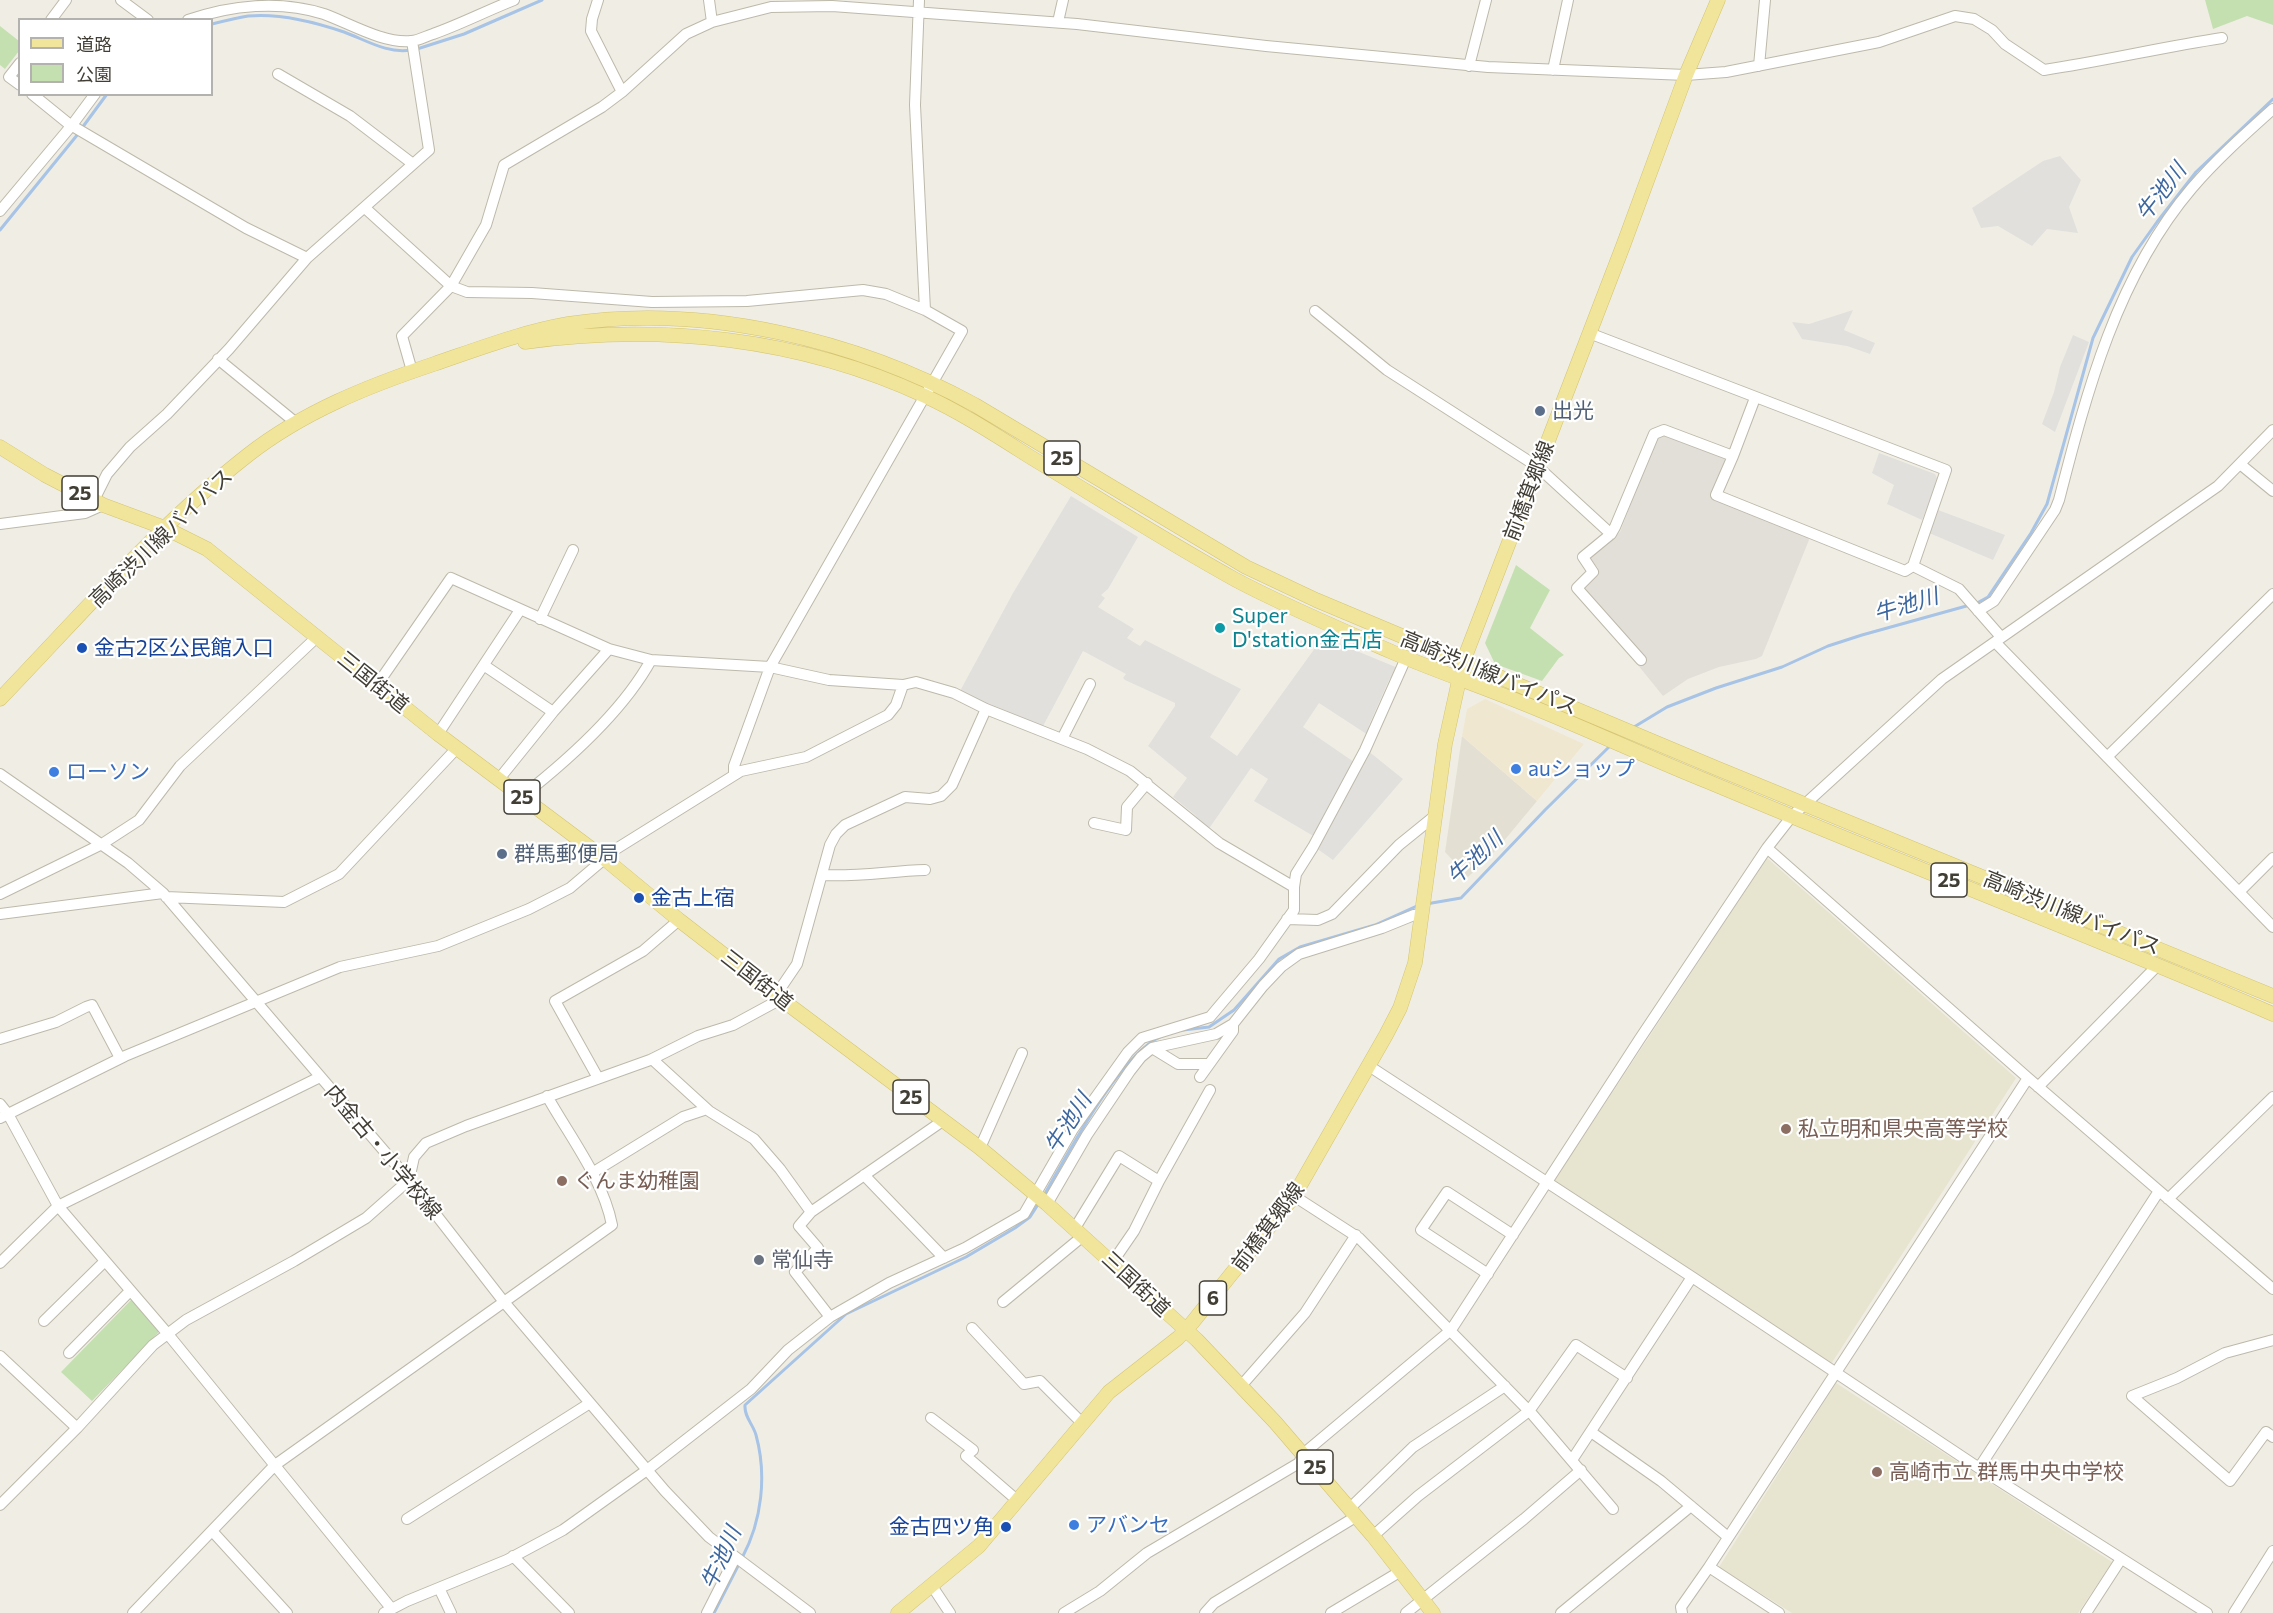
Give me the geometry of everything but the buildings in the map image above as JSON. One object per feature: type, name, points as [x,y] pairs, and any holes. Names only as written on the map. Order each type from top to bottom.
[{"type":"main road","name":"前橋箕郷線","points":[[897,1613],[979,1546],[1109,1392],[1186,1330],[1294,1196],[1400,1008],[1415,963],[1445,744],[1463,662],[1686,75],[1718,0]]},
{"type":"main road","name":"高崎渋川線バイパス","points":[[0,699],[165,528],[249,455],[295,422],[365,389],[412,371],[540,330],[592,321],[642,319],[709,322],[753,327],[816,341],[868,357],[932,383],[975,405],[1246,567],[1316,600],[1806,805],[2273,996]]},
{"type":"main road","name":"高崎渋川線バイパス","points":[[475,350],[591,335],[704,337],[778,347],[862,371],[925,396],[967,418],[1102,501],[1239,581],[1308,615],[1406,658],[1525,704],[2273,1014]]},
{"type":"main road","name":"三国街道","points":[[0,447],[45,475],[99,503],[165,528],[207,549],[438,734],[605,859],[778,997],[980,1148],[1079,1232],[1186,1330],[1241,1386],[1354,1512],[1433,1613]]},
{"type":"street","points":[[52,18],[66,0]]},
{"type":"street","points":[[122,0],[145,18]]},
{"type":"street","points":[[194,18],[237,7],[284,6],[321,13],[392,40],[412,41],[460,24],[514,0]]},
{"type":"street","points":[[598,0],[591,31],[622,92]]},
{"type":"street","points":[[709,0],[712,22]]},
{"type":"street","points":[[919,0],[915,105],[925,310]]},
{"type":"street","points":[[1058,22],[1063,0]]},
{"type":"street","points":[[1469,66],[1486,0]]},
{"type":"street","points":[[1553,70],[1568,0]]},
{"type":"street","points":[[1759,66],[1766,0]]},
{"type":"street","points":[[412,371],[402,336],[451,286],[486,225],[504,165],[603,108],[686,34],[712,22],[771,7],[832,6],[1058,22],[1469,66],[1686,75],[1726,72],[1879,42],[1955,16],[1974,19],[1992,30],[2005,44],[2044,70],[2223,38]]},
{"type":"street","points":[[0,524],[85,513],[99,503],[107,474],[130,447],[167,414],[307,258],[429,150],[412,41]]},
{"type":"street","points":[[18,66],[9,77],[18,84]]},
{"type":"street","points":[[278,74],[351,116],[413,164]]},
{"type":"street","points":[[35,96],[72,125],[246,228],[307,258]]},
{"type":"street","points":[[0,212],[94,96]]},
{"type":"street","points":[[1974,606],[1994,601],[2055,510],[2100,355],[2112,324],[2151,246],[2192,188],[2273,109]]},
{"type":"street","points":[[365,208],[451,286],[467,292],[532,293],[652,302],[747,301],[863,290],[886,294],[925,310],[962,331],[770,667],[734,766],[734,775]]},
{"type":"street","points":[[1315,311],[1387,370],[1538,467],[1611,534]]},
{"type":"street","points":[[1589,333],[1946,470],[1913,566],[1905,571],[1716,495],[1755,398]]},
{"type":"street","points":[[218,359],[295,422]]},
{"type":"street","points":[[1641,660],[1577,588],[1593,572],[1583,557],[1611,534],[1616,527],[1654,434],[1664,430],[1733,456]]},
{"type":"street","points":[[1064,1613],[1100,1591],[1147,1554],[1299,1463],[1303,1454],[1451,1330],[1645,1031],[1767,848],[1792,816],[1924,693],[2222,483],[2273,430]]},
{"type":"street","points":[[2240,464],[2273,491]]},
{"type":"street","points":[[540,619],[573,550]]},
{"type":"street","points":[[1913,566],[1950,583],[1974,606],[1998,639],[2107,757],[2273,927]]},
{"type":"street","points":[[377,685],[451,579],[609,649],[651,660],[770,667],[829,680],[903,685],[916,682],[954,693],[986,709],[1112,761],[1147,783],[1219,843],[1294,887]]},
{"type":"street","points":[[2107,757],[2273,594]]},
{"type":"street","points":[[438,734],[520,610]]},
{"type":"street","points":[[0,894],[102,844],[139,820],[180,766],[317,637]]},
{"type":"street","points":[[499,779],[553,712],[609,649]]},
{"type":"street","points":[[1041,1199],[1073,1130],[1128,1052],[1142,1038],[1210,1017],[1259,959],[1294,910],[1296,874],[1365,750],[1406,658]]},
{"type":"street","points":[[521,796],[564,764],[638,683],[651,660]]},
{"type":"street","points":[[485,666],[553,712]]},
{"type":"street","points":[[1062,739],[1090,684]]},
{"type":"street","points":[[4,1116],[120,1058],[340,968],[438,946],[529,909],[570,888],[616,849],[741,771],[806,757],[888,715],[896,705],[903,685]]},
{"type":"street","points":[[0,1505],[77,1428],[166,1333],[366,1218],[409,1180],[414,1157],[426,1143],[652,1059],[698,1036],[733,1025],[778,997],[797,964],[830,845],[836,834],[845,825],[904,797],[930,799],[941,796],[951,785],[986,709]]},
{"type":"street","points":[[0,914],[165,895],[284,902],[339,874],[457,748]]},
{"type":"street","name":"内金古・小学校線","points":[[0,774],[128,863],[165,895],[409,1180],[504,1302],[647,1470],[709,1537],[810,1613]]},
{"type":"street","points":[[1094,823],[1126,830],[1127,807],[1147,783]]},
{"type":"street","points":[[1287,919],[1318,920],[1332,914],[1399,845],[1436,815]]},
{"type":"street","points":[[1767,848],[2038,1087],[2273,1289]]},
{"type":"street","points":[[2239,892],[2273,858]]},
{"type":"street","points":[[822,875],[853,877],[890,871],[925,870]]},
{"type":"street","points":[[0,1104],[4,1116],[58,1206],[275,1465],[387,1610],[513,1556],[564,1530],[752,1389],[788,1350],[830,1317],[889,1283],[944,1258],[1024,1214],[1041,1199],[1130,1071],[1152,1048],[1216,1035],[1233,1024],[1281,967],[1299,954],[1382,928],[1423,912]]},
{"type":"street","points":[[598,1078],[555,1001],[643,951],[679,920]]},
{"type":"street","points":[[2038,1087],[2158,965]]},
{"type":"street","points":[[1230,993],[1246,1006]]},
{"type":"street","points":[[1,1036],[56,1022],[92,1005],[120,1058]]},
{"type":"street","points":[[1200,1077],[1233,1031],[1233,1024]]},
{"type":"street","points":[[1152,1048],[1178,1064],[1209,1064]]},
{"type":"street","points":[[980,1148],[1022,1053]]},
{"type":"street","points":[[652,1059],[707,1109],[754,1138],[811,1212]]},
{"type":"street","points":[[1369,1066],[1979,1468],[2207,1613]]},
{"type":"street","points":[[0,1263],[58,1206],[320,1077]]},
{"type":"street","points":[[1682,1613],[1681,1607],[2028,1078]]},
{"type":"street","points":[[1112,1263],[1134,1231],[1210,1090]]},
{"type":"street","points":[[133,1613],[275,1465],[612,1225],[609,1209],[592,1173],[548,1096]]},
{"type":"street","points":[[2168,1199],[2273,1097]]},
{"type":"street","points":[[592,1173],[683,1117],[707,1109]]},
{"type":"street","points":[[830,1317],[795,1272],[818,1248],[799,1226],[811,1212],[944,1120]]},
{"type":"street","points":[[1003,1302],[1079,1232],[1119,1156],[1159,1181]]},
{"type":"street","points":[[864,1175],[944,1258]]},
{"type":"street","points":[[1979,1468],[2159,1191]]},
{"type":"street","points":[[1488,1275],[1421,1230],[1447,1192],[1513,1235]]},
{"type":"street","points":[[1294,1196],[1356,1235],[1529,1410],[1613,1509]]},
{"type":"street","points":[[1241,1386],[1305,1313],[1356,1235]]},
{"type":"street","points":[[44,1321],[105,1261]]},
{"type":"street","points":[[1572,1461],[1692,1277]]},
{"type":"street","points":[[69,1353],[130,1291]]},
{"type":"street","points":[[972,1328],[1024,1384],[1041,1381],[1082,1423]]},
{"type":"street","points":[[2273,1340],[2225,1353],[2177,1378],[2132,1396],[2229,1480],[2266,1432],[2273,1437]]},
{"type":"street","points":[[1373,1536],[1418,1496],[1529,1410],[1576,1345],[1627,1378]]},
{"type":"street","points":[[0,1356],[77,1428]]},
{"type":"street","points":[[1205,1613],[1214,1603],[1354,1512],[1413,1447],[1505,1386]]},
{"type":"street","points":[[407,1519],[590,1402]]},
{"type":"street","points":[[931,1418],[973,1450],[966,1456],[1018,1501]]},
{"type":"street","points":[[1591,1432],[1661,1481],[1728,1537]]},
{"type":"street","points":[[1406,1613],[1524,1519],[1581,1470]]},
{"type":"street","points":[[1561,1613],[1691,1506]]},
{"type":"street","points":[[213,1532],[288,1613]]},
{"type":"street","points":[[2234,1613],[2273,1551]]},
{"type":"street","points":[[513,1556],[569,1613]]},
{"type":"street","points":[[2086,1613],[2121,1559]]},
{"type":"street","points":[[707,1613],[740,1561]]},
{"type":"street","points":[[1709,1567],[1779,1613]]},
{"type":"street","points":[[1331,1613],[1401,1571]]},
{"type":"street","points":[[932,1586],[950,1613]]},
{"type":"street","points":[[439,1588],[451,1613]]},
{"type":"shaded area","points":[[2060,156],[2081,180],[2069,207],[2078,233],[2047,229],[2032,246],[1998,226],[1981,228],[1972,208],[2043,161]]},
{"type":"shaded area","points":[[1853,310],[1844,330],[1875,343],[1870,354],[1847,346],[1802,339],[1792,322],[1809,324]]},
{"type":"shaded area","points":[[2073,335],[2089,342],[2055,432],[2042,424]]},
{"type":"shaded area","points":[[1663,433],[1724,456],[1726,463],[1714,493],[1714,500],[1807,535],[1809,540],[1762,656],[1719,667],[1688,679],[1663,696],[1637,664],[1642,659],[1583,590],[1598,568],[1591,560],[1591,555],[1620,532],[1657,436]]},
{"type":"shaded area","points":[[1879,453],[1935,474],[1938,480],[1922,520],[1887,504],[1894,485],[1872,473]]},
{"type":"shaded area","points":[[1071,496],[1138,537],[1108,589],[1101,595],[1105,598],[1098,607],[1134,629],[1127,638],[1140,646],[1145,640],[1241,689],[1210,737],[1237,756],[1323,637],[1398,668],[1389,680],[1369,725],[1368,735],[1319,703],[1303,727],[1354,762],[1315,837],[1254,801],[1268,779],[1251,768],[1208,830],[1194,814],[1173,797],[1187,778],[1148,746],[1175,703],[1125,680],[1123,678],[1126,674],[1083,651],[1043,726],[991,707],[960,691],[1013,593]]},
{"type":"shaded area","points":[[1938,510],[2005,535],[1993,560],[1929,533]]},
{"type":"shaded area","points":[[1485,699],[1584,744],[1537,801],[1462,736],[1467,709]]},
{"type":"shaded area","points":[[1462,736],[1537,801],[1498,848],[1468,877],[1445,852]]},
{"type":"shaded area","points":[[1367,750],[1403,779],[1333,860],[1316,848]]},
{"type":"shaded area","name":"私立明和県央高等学校","points":[[1767,858],[2016,1078],[1831,1364],[1554,1181]]},
{"type":"shaded area","name":"高崎市立 群馬中央中学校","points":[[1836,1383],[2112,1562],[2078,1613],[1792,1613],[1719,1567]]},
{"type":"green space","points":[[2205,0],[2273,0],[2273,25],[2247,16],[2213,29]]},
{"type":"green space","points":[[0,26],[18,40],[18,52],[5,69],[0,65]]},
{"type":"green space","points":[[1516,565],[1550,590],[1530,628],[1564,655],[1559,658],[1542,681],[1495,664],[1485,643]]},
{"type":"green space","points":[[132,1299],[158,1329],[158,1333],[92,1401],[61,1372]]},
{"type":"waterway","points":[[417,49],[464,34],[542,0]]},
{"type":"waterway","points":[[213,24],[248,16],[284,17],[333,28],[385,48],[411,50]]},
{"type":"waterway","points":[[82,128],[106,96]]},
{"type":"waterway","name":"牛池川","points":[[1977,603],[1988,597],[2031,533],[2047,504],[2093,338],[2132,257],[2196,172],[2273,99]]},
{"type":"waterway","points":[[0,230],[78,134]]},
{"type":"waterway","name":"牛池川","points":[[1634,727],[1667,707],[1716,688],[1782,667],[1828,646],[1970,605]]},
{"type":"waterway","name":"牛池川","points":[[1426,904],[1461,898],[1612,744]]},
{"type":"waterway","name":"牛池川","points":[[1183,1030],[1209,1027],[1234,1010],[1279,959],[1300,947],[1375,925],[1419,905]]},
{"type":"waterway","name":"牛池川","points":[[1043,1197],[1079,1133],[1111,1085],[1127,1064],[1160,1037]]},
{"type":"waterway","name":"牛池川","points":[[742,1558],[754,1529],[762,1482],[755,1431],[746,1413],[745,1405],[846,1314],[966,1257],[1030,1217],[1039,1203]]},
{"type":"waterway","name":"牛池川","points":[[714,1613],[739,1564]]},
{"type":"place","name":"出光","points":[[1540,411]]},
{"type":"place","name":"Super D'station金古店","points":[[1220,628]]},
{"type":"place","name":"金古2区公民館入口","points":[[82,648]]},
{"type":"place","name":"auショップ","points":[[1516,769]]},
{"type":"place","name":"ローソン","points":[[54,772]]},
{"type":"place","name":"群馬郵便局","points":[[502,854]]},
{"type":"place","name":"金古上宿","points":[[639,898]]},
{"type":"place","name":"私立明和県央高等学校","points":[[1786,1129]]},
{"type":"place","name":"ぐんま幼稚園","points":[[562,1181]]},
{"type":"place","name":"常仙寺","points":[[759,1260]]},
{"type":"place","name":"高崎市立 群馬中央中学校","points":[[1877,1472]]},
{"type":"place","name":"アバンセ","points":[[1074,1525]]},
{"type":"place","name":"金古四ツ角","points":[[1006,1527]]}]
